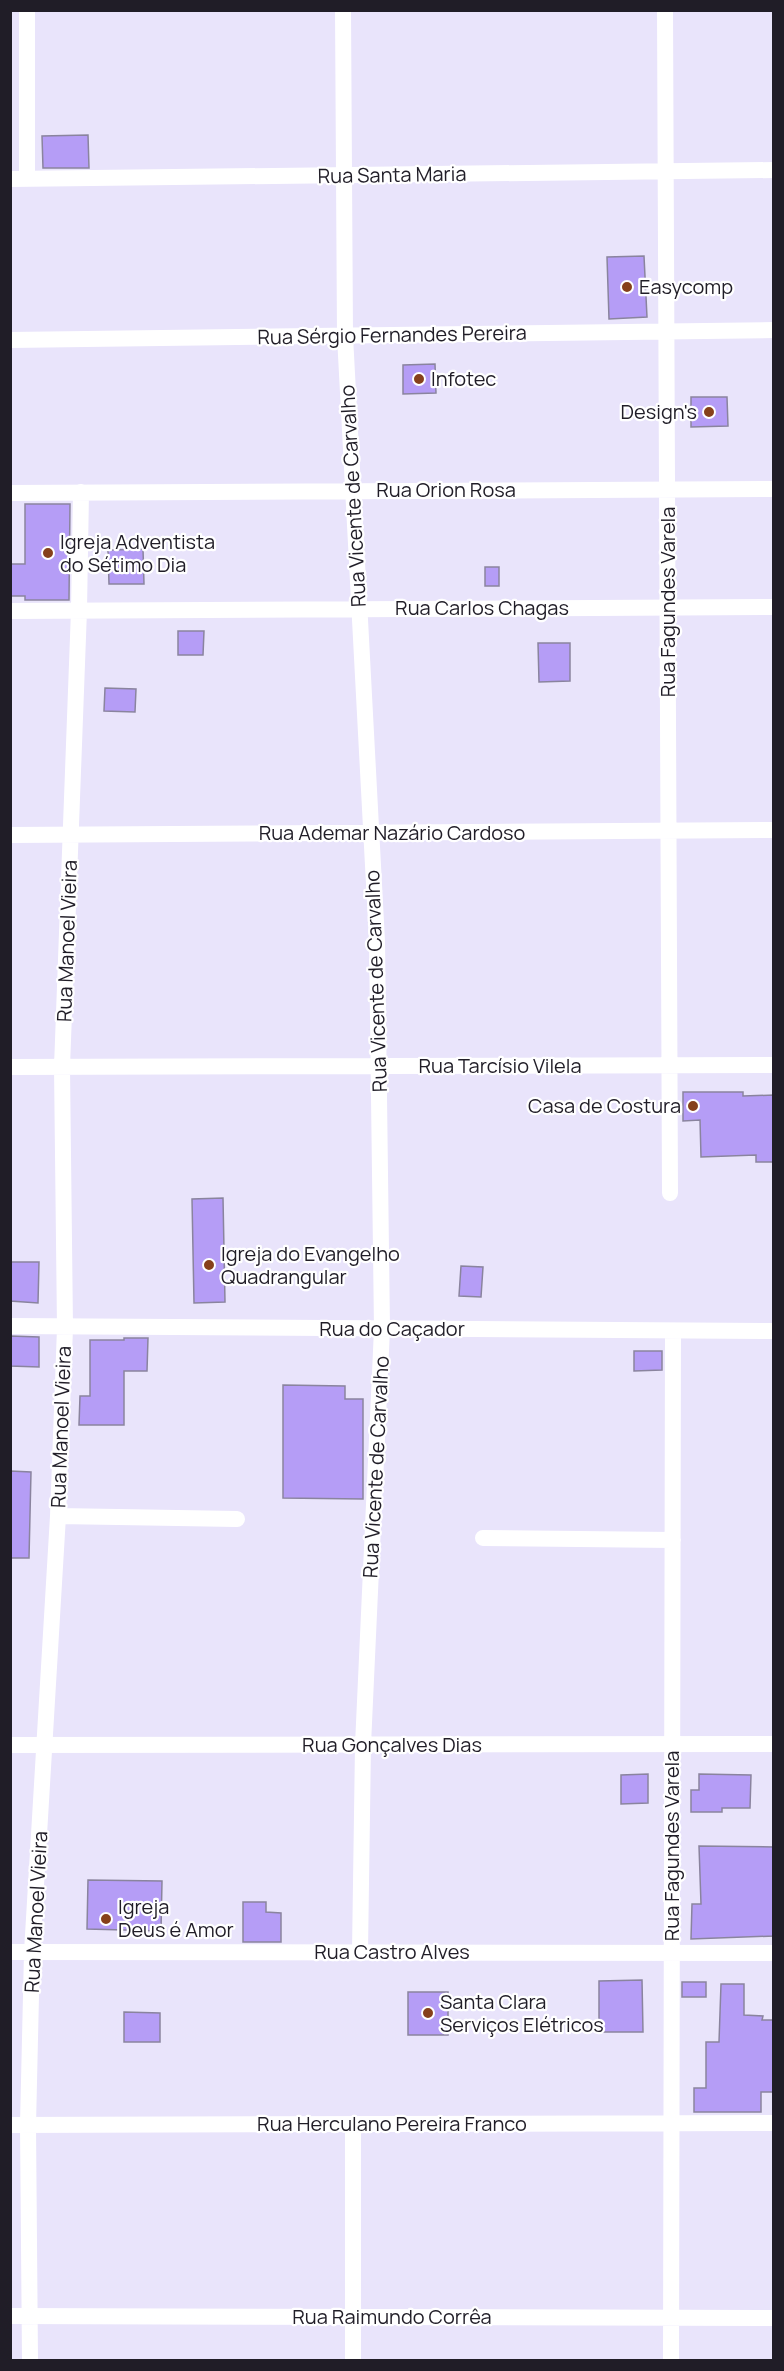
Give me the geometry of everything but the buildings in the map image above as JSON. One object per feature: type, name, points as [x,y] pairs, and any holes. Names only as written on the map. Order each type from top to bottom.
[{"type":"street","points":[[19,179],[27,10]]},
{"type":"street","name":"Rua Vicente de Carvalho","points":[[343,10],[345,336],[377,941],[380,1066],[382,1329],[363,1745],[360,1952]]},
{"type":"street","name":"Rua Fagundes Varela","points":[[665,10],[670,1193]]},
{"type":"street","name":"Rua Santa Maria","points":[[19,179],[774,170]]},
{"type":"street","name":"Rua Sérgio Fernandes Pereira","points":[[10,340],[774,330]]},
{"type":"street","name":"Rua Orion Rosa","points":[[10,493],[774,489]]},
{"type":"street","name":"Rua Manoel Vieira","points":[[30,2361],[28,2125],[32,1952],[46,1745],[65,1328],[62,1067],[79,610],[81,492]]},
{"type":"street","name":"Rua Carlos Chagas","points":[[10,610],[774,607]]},
{"type":"street","name":"Rua Ademar Nazário Cardoso","points":[[10,835],[774,830]]},
{"type":"street","name":"Rua Tarcísio Vilela","points":[[10,1067],[774,1065]]},
{"type":"street","name":"Rua do Caçador","points":[[10,1326],[774,1331]]},
{"type":"street","name":"Rua Fagundes Varela","points":[[671,2361],[673,1331]]},
{"type":"street","points":[[58,1516],[237,1519]]},
{"type":"street","points":[[483,1538],[672,1540]]},
{"type":"street","name":"Rua Gonçalves Dias","points":[[10,1745],[774,1744]]},
{"type":"street","name":"Rua Castro Alves","points":[[10,1952],[774,1953]]},
{"type":"street","name":"Rua Herculano Pereira Franco","points":[[10,2125],[774,2123]]},
{"type":"street","points":[[352,2124],[353,2361]]},
{"type":"street","name":"Rua Raimundo Corrêa","points":[[10,2316],[774,2318]]},
{"type":"place","name":"Easycomp","points":[[627,287]]},
{"type":"place","name":"Infotec","points":[[419,379]]},
{"type":"place","name":"Design's","points":[[709,412]]},
{"type":"place","name":"Igreja Adventista do Sétimo Dia","points":[[48,553]]},
{"type":"place","name":"Casa de Costura","points":[[693,1106]]},
{"type":"place","name":"Igreja do Evangelho Quadrangular","points":[[209,1265]]},
{"type":"place","name":"Igreja Deus é Amor","points":[[106,1919]]},
{"type":"place","name":"Santa Clara Serviços Elétricos","points":[[428,2013]]}]
